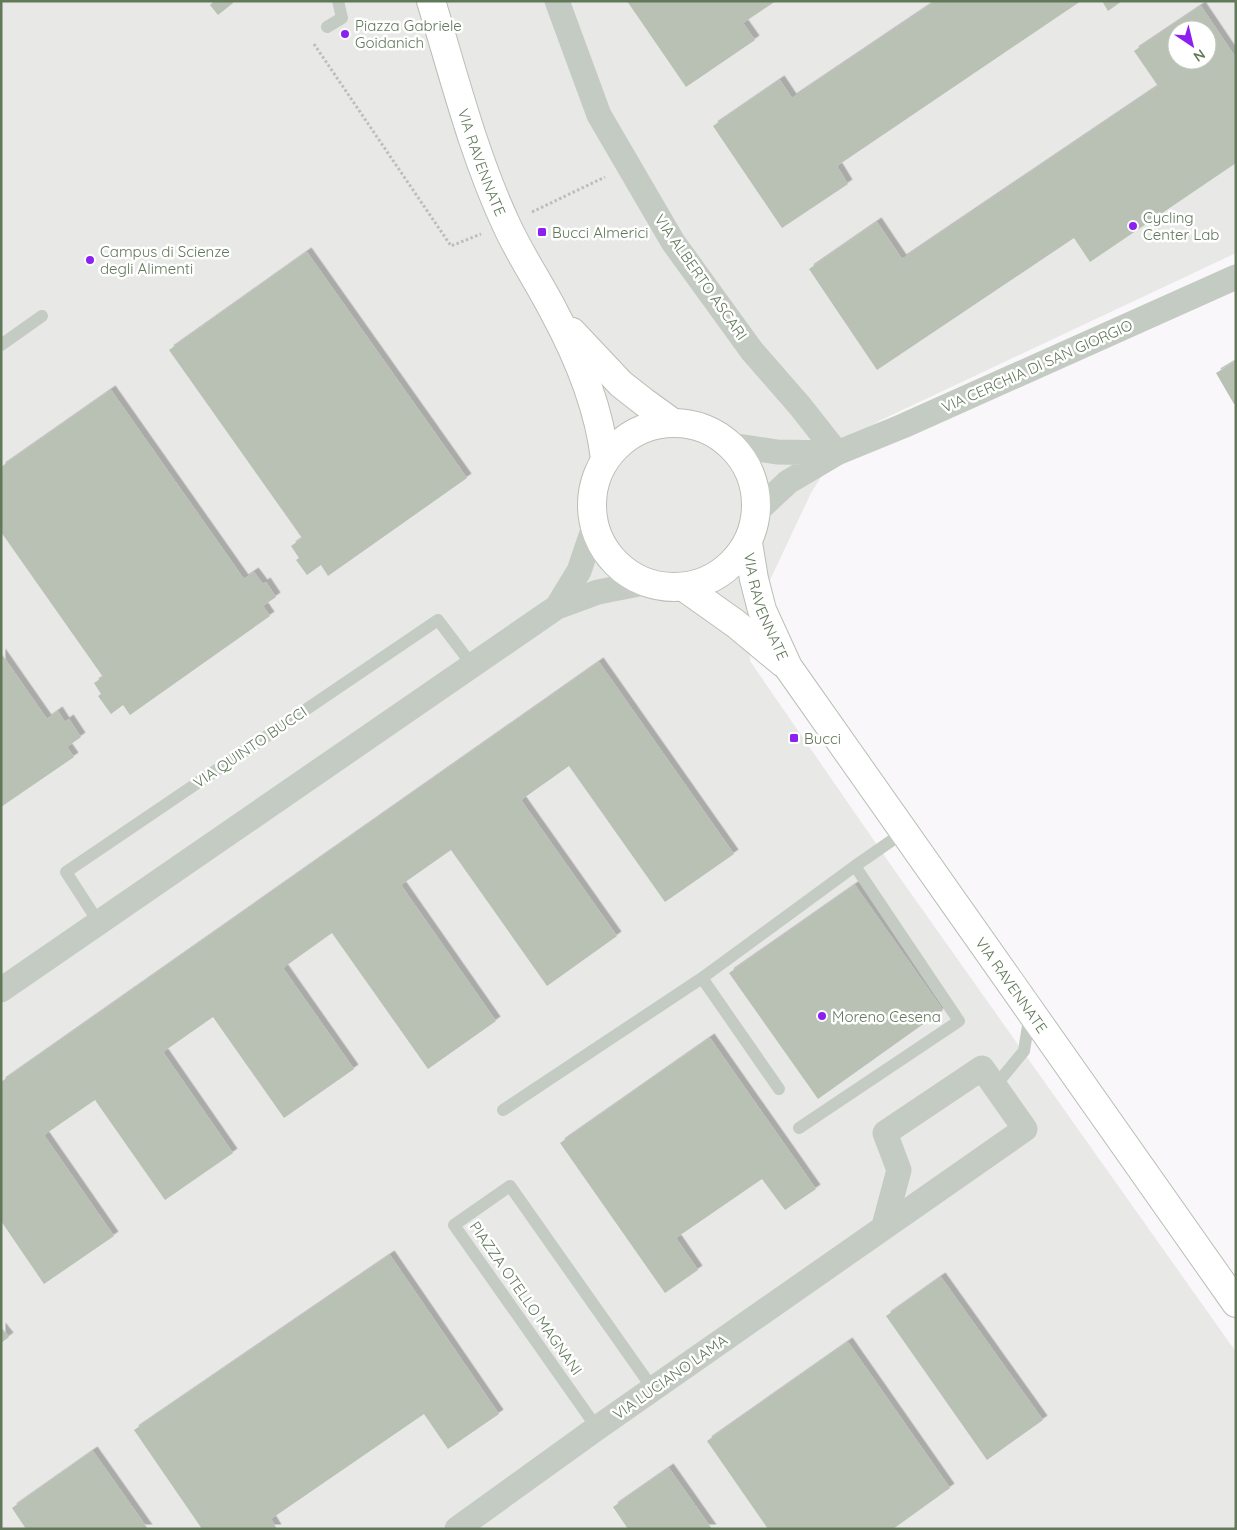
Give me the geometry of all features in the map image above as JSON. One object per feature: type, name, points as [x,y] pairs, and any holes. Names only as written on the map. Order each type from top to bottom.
[{"type":"main road","name":"VIA RAVENNATE","points":[[431,1],[477,152],[506,224],[555,313],[579,364],[596,410],[606,459]]},
{"type":"main road","name":"VIA RAVENNATE","points":[[555,313],[621,384],[673,422]]},
{"type":"main road","points":[[673,422],[694,425],[714,432],[731,445],[746,464],[752,479],[755,487],[757,511],[748,543],[722,573],[704,582],[684,587],[664,588],[644,583],[627,574],[612,561],[601,545],[594,526],[591,503],[595,480],[606,459],[624,440],[647,427],[673,422]]},
{"type":"main road","name":"VIA RAVENNATE","points":[[748,543],[762,610],[788,667],[1236,1302]]},
{"type":"main road","name":"VIA RAVENNATE","points":[[684,587],[736,624],[788,667]]},
{"type":"street","name":"VIA ALBERTO ASCARI","points":[[557,1],[599,115],[674,242],[741,335],[837,453]]},
{"type":"street","name":"VIA CERCHIA DI SAN GIORGIO","points":[[757,511],[788,482],[837,453],[903,426],[1236,277]]},
{"type":"street","name":"VIA CERCHIA DI SAN GIORGIO","points":[[731,445],[777,452],[837,453]]},
{"type":"street","points":[[557,607],[579,571],[594,526]]},
{"type":"street","points":[[1,990],[557,607],[598,592],[644,583]]},
{"type":"street","name":"VIA LUCIANO LAMA","points":[[457,1529],[597,1428],[1025,1129],[982,1068],[885,1133],[898,1170],[884,1226]]},
{"type":"lane","points":[[327,27],[342,18],[338,1]]},
{"type":"lane","points":[[1,345],[42,316]]},
{"type":"lane","name":"VIA QUINTO BUCCI","points":[[99,923],[66,872],[438,620],[472,665]]},
{"type":"lane","points":[[503,1110],[702,978],[904,832]]},
{"type":"lane","points":[[799,1128],[958,1021],[855,866]]},
{"type":"lane","points":[[702,978],[780,1089]]},
{"type":"lane","points":[[994,1086],[1024,1051],[1030,1011]]},
{"type":"lane","name":"PIAZZA OTELLO MAGNANI","points":[[597,1428],[454,1225],[486,1202],[510,1186],[653,1389]]},
{"type":"path","points":[[327,27],[310,39],[452,246],[506,224],[628,166]]},
{"type":"shaded area","points":[[1,1],[1236,1],[1236,253],[879,421],[840,447],[811,493],[770,580],[749,616],[750,661],[895,871],[1236,1352],[1236,1529],[1,1529]]},
{"type":"building","points":[[214,1],[232,1],[233,3],[218,15],[210,5]]},
{"type":"building","points":[[627,1],[776,1],[743,23],[755,40],[686,87]]},
{"type":"building","points":[[936,1],[1081,1],[837,166],[848,184],[782,228],[713,126],[780,80],[792,98]]},
{"type":"building","points":[[1102,1],[1122,1],[1108,11]]},
{"type":"building","points":[[1201,6],[1210,20],[1180,20]]},
{"type":"building","points":[[1167,29],[1167,70],[1217,70],[1217,30],[1236,58],[1236,163],[1090,262],[1074,238],[877,370],[809,269],[877,222],[902,259],[1158,86],[1134,51]]},
{"type":"building","points":[[307,252],[467,478],[328,576],[321,565],[307,575],[296,560],[299,558],[291,546],[302,538],[169,350]]},
{"type":"building","points":[[1236,361],[1236,404],[1234,404],[1216,373]]},
{"type":"building","points":[[111,390],[244,579],[254,572],[263,584],[266,582],[276,597],[263,606],[270,616],[130,715],[123,705],[111,714],[98,696],[101,694],[94,683],[103,677],[1,532],[1,467]]},
{"type":"building","points":[[1,653],[47,719],[58,711],[65,722],[69,719],[81,737],[67,747],[74,757],[1,807]]},
{"type":"building","points":[[599,662],[734,854],[665,902],[569,766],[521,800],[617,936],[547,986],[451,850],[401,885],[496,1021],[428,1069],[332,933],[283,968],[354,1069],[284,1118],[213,1017],[163,1052],[233,1153],[165,1200],[95,1100],[44,1135],[114,1236],[44,1284],[1,1221],[1,1082]]},
{"type":"building","points":[[855,885],[943,1010],[818,1099],[729,973]]},
{"type":"building","points":[[710,1038],[816,1189],[785,1210],[762,1179],[676,1238],[698,1270],[665,1293],[560,1143]]},
{"type":"building","points":[[390,1255],[499,1414],[448,1449],[424,1414],[271,1519],[277,1529],[202,1529],[134,1430]]},
{"type":"building","points":[[941,1277],[1043,1420],[987,1460],[886,1316]]},
{"type":"building","points":[[1,1327],[9,1337],[1,1343]]},
{"type":"building","points":[[848,1342],[950,1488],[893,1529],[768,1529],[707,1441]]},
{"type":"building","points":[[93,1451],[148,1529],[26,1529],[12,1508]]},
{"type":"building","points":[[669,1468],[712,1529],[628,1529],[613,1507]]},
{"type":"place","name":"Piazza Gabriele Goidanich","points":[[345,34]]},
{"type":"place","name":"Cycling Center Lab","points":[[1133,226]]},
{"type":"place","name":"Bucci Almerici","points":[[542,232]]},
{"type":"place","name":"Campus di Scienze degli Alimenti","points":[[90,260]]},
{"type":"place","name":"Bucci","points":[[794,738]]},
{"type":"place","name":"Moreno Cesena","points":[[822,1016]]}]
